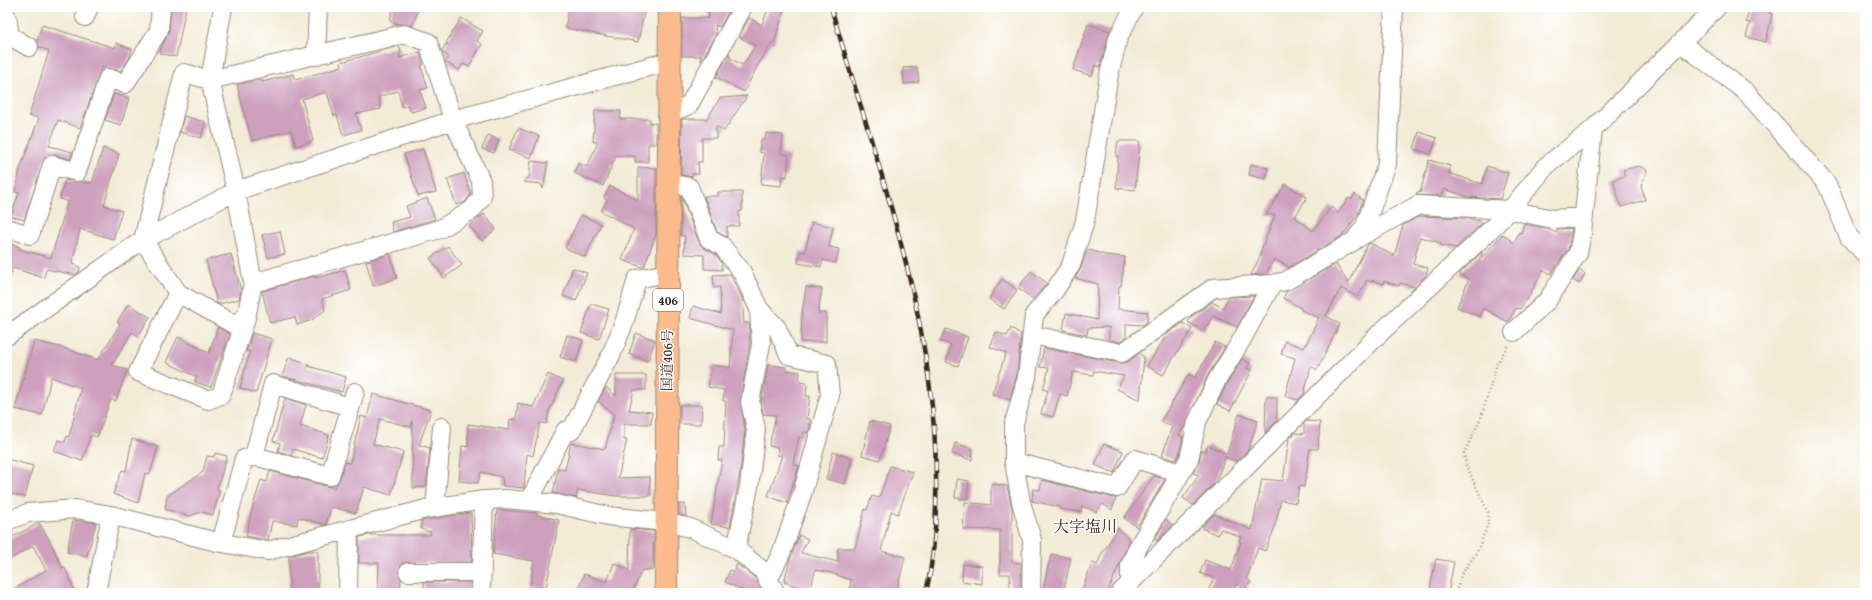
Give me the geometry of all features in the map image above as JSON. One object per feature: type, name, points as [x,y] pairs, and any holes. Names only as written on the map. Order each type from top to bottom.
[{"type":"highway","name":"国道406号","points":[[666,593],[665,522],[670,7]]},
{"type":"street","points":[[7,228],[30,235],[52,165],[78,172],[108,78],[125,84],[159,30],[161,7]]},
{"type":"street","points":[[178,293],[138,372],[208,400],[220,395],[246,318],[253,282],[236,192],[210,80],[223,7]]},
{"type":"street","points":[[316,56],[318,7]]},
{"type":"street","points":[[670,113],[688,105],[743,7]]},
{"type":"street","points":[[1031,593],[1032,540],[1021,502],[1014,462],[1014,423],[1027,377],[1034,315],[1055,290],[1071,265],[1085,221],[1109,75],[1118,38],[1134,7]]},
{"type":"street","points":[[1354,241],[1365,226],[1387,164],[1394,7]]},
{"type":"street","points":[[1125,587],[1169,546],[1379,334],[1481,240],[1510,210],[1546,166],[1594,129],[1716,7]]},
{"type":"street","points":[[7,17],[10,36],[29,47]]},
{"type":"street","points":[[246,318],[233,324],[178,293],[143,240],[184,73],[210,80],[404,34],[428,42],[453,120],[481,181],[482,197],[472,210],[440,229],[253,282]]},
{"type":"street","points":[[1681,43],[1746,92],[1826,184],[1849,237],[1865,254]]},
{"type":"street","points":[[7,335],[143,240],[236,192],[453,120],[670,61]]},
{"type":"street","points":[[1514,332],[1547,301],[1578,253],[1584,217],[1594,129]]},
{"type":"street","points":[[669,183],[689,187],[710,239],[722,246],[742,272],[759,309],[777,328],[789,355],[827,364],[830,395],[802,494],[782,551],[772,587]]},
{"type":"street","points":[[1032,335],[1122,353],[1214,288],[1272,284],[1286,281],[1418,205],[1510,210],[1553,218],[1584,217]]},
{"type":"street","points":[[530,501],[565,430],[572,431],[611,355],[624,323],[637,279],[668,273]]},
{"type":"street","points":[[1125,587],[1130,565],[1138,547],[1189,459],[1198,422],[1217,380],[1241,341],[1272,284]]},
{"type":"street","points":[[736,549],[749,487],[756,429],[750,402],[761,344],[759,309]]},
{"type":"street","points":[[222,543],[244,459],[254,456],[330,476],[352,400],[273,384],[254,456]]},
{"type":"street","points":[[435,508],[442,427]]},
{"type":"street","points":[[1014,462],[1117,488],[1135,459],[1180,473]]},
{"type":"street","points":[[7,521],[28,513],[76,509],[111,515],[222,543],[267,551],[435,508],[484,500],[506,499],[530,501],[557,504],[608,516],[665,522],[690,528],[736,549],[763,571],[772,587]]},
{"type":"street","points":[[481,593],[484,500]]},
{"type":"street","points":[[96,593],[111,515]]},
{"type":"street","points":[[348,593],[349,529]]},
{"type":"street","points":[[408,572],[482,572]]},
{"type":"path","points":[[1456,593],[1461,575],[1477,552],[1488,524],[1488,512],[1466,465],[1464,453],[1481,418],[1497,364],[1514,332]]},
{"type":"building","points":[[171,7],[186,7],[176,57],[159,53],[169,31]]},
{"type":"building","points":[[393,7],[419,7],[412,26],[390,21]]},
{"type":"building","points":[[569,7],[645,8],[638,42],[565,28]]},
{"type":"building","points":[[708,7],[729,7],[729,11],[720,27],[715,25],[716,35],[701,61],[701,56],[682,56],[682,18],[709,18]]},
{"type":"building","points":[[769,7],[785,7],[774,43],[772,43],[758,65],[744,92],[716,77],[729,53],[730,58],[742,65],[744,64],[755,45],[739,37],[749,18],[762,25]]},
{"type":"building","points":[[1757,7],[1771,7],[1769,13],[1772,14],[1766,42],[1746,37],[1750,23],[1746,22],[1749,9],[1756,10]]},
{"type":"building","points":[[461,18],[483,31],[477,41],[482,44],[469,67],[463,64],[459,70],[445,62],[449,57],[442,51],[445,45],[448,44],[446,43]]},
{"type":"building","points":[[1088,24],[1110,31],[1100,67],[1095,65],[1092,76],[1073,70]]},
{"type":"building","points":[[42,25],[115,48],[116,43],[132,49],[130,57],[121,71],[102,67],[80,128],[58,120],[49,146],[73,152],[70,159],[54,155],[49,155],[45,158],[24,220],[11,216],[19,193],[15,192],[20,169],[39,118],[29,116],[49,51],[39,47],[37,41]]},
{"type":"building","points":[[399,46],[401,52],[399,58],[420,52],[423,65],[421,66],[428,88],[420,90],[426,108],[411,112],[408,105],[402,107],[398,91],[378,97],[381,109],[356,114],[361,130],[343,135],[337,115],[334,116],[327,92],[302,99],[313,141],[296,146],[291,130],[252,141],[237,85],[262,79],[262,82],[293,74],[295,80],[342,66],[341,62]]},
{"type":"building","points":[[917,67],[919,82],[904,84],[903,68]]},
{"type":"building","points":[[114,94],[129,98],[121,125],[105,120]]},
{"type":"building","points":[[747,96],[724,131],[716,126],[716,138],[702,138],[702,162],[698,162],[699,174],[692,174],[692,177],[681,175],[682,119],[707,119],[720,98]]},
{"type":"building","points":[[595,111],[621,111],[620,119],[650,119],[650,123],[656,123],[656,144],[648,144],[648,162],[635,162],[635,156],[616,156],[603,186],[574,173],[578,163],[587,167],[598,142],[593,142]]},
{"type":"building","points":[[184,116],[205,122],[201,138],[180,132]]},
{"type":"building","points":[[518,128],[539,136],[531,158],[509,150]]},
{"type":"building","points":[[1419,132],[1437,138],[1431,154],[1414,149]]},
{"type":"building","points":[[766,133],[783,135],[781,154],[789,155],[787,177],[782,176],[781,186],[761,184],[764,153],[759,152],[761,139],[765,139]]},
{"type":"building","points":[[488,135],[499,140],[494,153],[482,149]]},
{"type":"building","points":[[1118,141],[1140,141],[1135,190],[1116,188],[1118,156],[1116,156]]},
{"type":"building","points":[[103,148],[119,154],[104,205],[122,211],[113,239],[80,229],[72,264],[80,267],[79,272],[75,275],[46,269],[44,278],[13,268],[9,279],[7,279],[7,243],[20,247],[19,249],[51,258],[68,201],[60,199],[65,180],[92,183]]},
{"type":"building","points":[[423,149],[436,192],[418,196],[404,154]]},
{"type":"building","points":[[1429,160],[1450,166],[1449,173],[1482,184],[1487,166],[1508,173],[1500,199],[1468,197],[1444,189],[1442,196],[1416,195],[1417,192],[1420,193]]},
{"type":"building","points":[[531,161],[548,162],[543,189],[541,184],[523,182],[529,177]]},
{"type":"building","points":[[1251,164],[1268,168],[1266,179],[1249,175]]},
{"type":"building","points":[[1639,166],[1647,170],[1641,186],[1645,200],[1621,207],[1613,180],[1625,176],[1623,170]]},
{"type":"building","points":[[638,167],[656,168],[656,234],[644,267],[622,260],[634,229],[601,211],[607,200],[604,198],[610,186],[638,200]]},
{"type":"building","points":[[464,173],[471,194],[465,202],[456,205],[447,179]]},
{"type":"building","points":[[1285,184],[1307,197],[1295,217],[1313,231],[1331,207],[1338,213],[1349,198],[1352,199],[1355,194],[1363,200],[1357,216],[1342,236],[1289,267],[1274,259],[1266,274],[1251,275],[1261,254],[1260,253],[1275,215],[1266,215]]},
{"type":"building","points":[[718,192],[742,192],[742,211],[739,212],[739,226],[727,226],[727,237],[717,232],[704,196],[718,196]]},
{"type":"building","points":[[681,196],[699,243],[704,248],[715,254],[722,263],[722,270],[704,269],[704,255],[684,254],[685,236],[681,236]]},
{"type":"building","points":[[427,198],[435,219],[393,232],[391,222],[410,217],[406,206]]},
{"type":"building","points":[[484,214],[496,229],[482,241],[469,226]]},
{"type":"building","points":[[581,215],[601,224],[585,257],[565,248]]},
{"type":"building","points":[[1420,216],[1468,218],[1483,222],[1456,248],[1440,245],[1441,243],[1420,237],[1413,264],[1428,268],[1426,275],[1415,287],[1400,283],[1399,286],[1384,281],[1383,284],[1372,280],[1371,282],[1367,280],[1358,297],[1341,288],[1326,316],[1340,324],[1317,370],[1311,366],[1304,394],[1298,400],[1285,396],[1295,358],[1281,354],[1285,341],[1304,348],[1319,318],[1301,310],[1301,308],[1283,298],[1287,291],[1336,264],[1348,283],[1368,244],[1370,243],[1394,256],[1403,225]]},
{"type":"building","points":[[812,222],[833,227],[829,247],[839,249],[836,263],[823,260],[821,267],[798,263],[800,251],[805,252]]},
{"type":"building","points":[[1524,224],[1548,229],[1556,233],[1558,229],[1572,228],[1568,249],[1551,274],[1543,270],[1528,298],[1520,309],[1516,308],[1508,322],[1483,308],[1480,317],[1457,307],[1469,279],[1459,274],[1482,252],[1481,258],[1503,234],[1514,243],[1519,232],[1521,233]]},
{"type":"building","points":[[280,231],[285,254],[268,258],[262,235]]},
{"type":"building","points":[[448,246],[462,265],[444,278],[430,258]]},
{"type":"building","points":[[1087,249],[1105,255],[1125,257],[1121,286],[1119,286],[1118,309],[1148,312],[1147,322],[1143,325],[1126,324],[1126,337],[1120,342],[1109,340],[1109,327],[1088,328],[1087,335],[1063,330],[1066,313],[1097,320],[1098,284],[1075,278],[1081,268]]},
{"type":"building","points":[[231,254],[241,290],[239,299],[219,304],[217,303],[206,260]]},
{"type":"building","points":[[390,254],[397,278],[373,286],[366,261]]},
{"type":"building","points":[[573,268],[587,273],[576,301],[563,296]]},
{"type":"building","points":[[345,270],[351,290],[322,299],[325,310],[312,320],[297,325],[295,317],[270,323],[262,291],[316,276],[316,278]]},
{"type":"building","points":[[1579,270],[1585,274],[1579,284],[1573,280]]},
{"type":"building","points":[[1031,271],[1047,283],[1033,299],[1018,288]]},
{"type":"building","points":[[730,274],[742,298],[744,323],[749,323],[750,343],[740,400],[745,430],[740,473],[730,527],[711,524],[722,460],[718,460],[719,447],[724,447],[726,401],[723,401],[724,390],[708,387],[712,365],[730,368],[733,330],[690,318],[693,306],[721,314],[720,287],[714,288],[713,275]]},
{"type":"building","points":[[1002,279],[1017,290],[1004,309],[989,299]]},
{"type":"building","points":[[806,287],[822,289],[818,313],[826,313],[826,342],[801,342],[802,313]]},
{"type":"building","points":[[1254,296],[1237,327],[1213,316],[1204,331],[1188,322],[1192,316],[1212,302],[1223,308],[1229,297]]},
{"type":"building","points":[[128,304],[150,317],[138,336],[132,332],[112,365],[127,370],[116,401],[111,399],[97,437],[91,435],[82,461],[54,451],[58,440],[65,442],[67,436],[69,437],[81,388],[51,377],[42,415],[15,409],[34,341],[60,347],[98,360],[120,324],[117,322]]},
{"type":"building","points":[[591,304],[609,309],[599,339],[581,333]]},
{"type":"building","points":[[1183,323],[1192,329],[1163,375],[1147,366],[1168,333]]},
{"type":"building","points":[[218,327],[230,334],[211,387],[195,382],[197,377],[166,362],[178,337],[209,353]]},
{"type":"building","points":[[1011,328],[1021,334],[1017,375],[1010,400],[992,394],[1006,353],[990,347],[996,332],[1007,336]]},
{"type":"building","points":[[946,329],[968,337],[958,366],[946,362],[951,345],[940,341]]},
{"type":"building","points":[[252,333],[272,339],[256,393],[240,388],[250,352],[246,351]]},
{"type":"building","points":[[636,333],[655,340],[648,361],[629,354]]},
{"type":"building","points":[[567,335],[583,340],[576,362],[560,357]]},
{"type":"building","points":[[1215,342],[1225,347],[1208,375],[1186,424],[1179,435],[1183,437],[1179,455],[1176,460],[1162,456],[1172,426],[1161,421],[1189,374],[1195,378]]},
{"type":"building","points":[[1044,348],[1120,363],[1128,362],[1139,353],[1144,357],[1140,400],[1117,389],[1124,376],[1094,371],[1093,375],[1073,372],[1067,396],[1060,394],[1053,417],[1041,414],[1048,391],[1043,389],[1049,368],[1040,367]]},
{"type":"building","points":[[289,357],[309,364],[308,366],[346,377],[342,392],[282,376]]},
{"type":"building","points":[[1242,359],[1250,363],[1247,368],[1252,370],[1230,411],[1217,404],[1226,385]]},
{"type":"building","points":[[768,365],[786,367],[786,370],[800,372],[799,382],[807,383],[806,396],[810,396],[807,419],[810,419],[810,429],[808,433],[804,432],[802,437],[799,437],[793,464],[799,466],[787,503],[768,496],[782,456],[777,455],[778,448],[769,446],[776,415],[763,414],[761,402]]},
{"type":"building","points":[[548,374],[563,381],[549,411],[547,424],[540,423],[533,456],[527,454],[524,488],[503,486],[502,477],[481,472],[478,483],[459,481],[462,446],[468,447],[468,424],[509,430],[510,419],[516,420],[518,403],[533,407]]},
{"type":"building","points":[[616,375],[646,375],[646,390],[634,390],[629,410],[652,412],[651,424],[624,424],[624,440],[627,440],[618,478],[650,477],[650,496],[616,496],[578,490],[576,498],[553,493],[558,468],[565,470],[571,443],[605,449],[614,415],[598,401],[606,387],[616,396]]},
{"type":"building","points":[[373,394],[431,410],[419,445],[430,448],[426,487],[413,488],[412,421],[411,427],[380,419],[373,444],[403,452],[391,495],[364,487],[356,513],[331,507],[326,525],[298,517],[297,525],[272,521],[268,540],[246,536],[261,480],[267,482],[270,471],[334,488],[340,479],[345,462],[350,463],[361,416],[367,418]]},
{"type":"building","points":[[1266,397],[1277,397],[1277,421],[1265,433]]},
{"type":"building","points":[[285,398],[306,405],[300,426],[329,435],[322,458],[293,449],[291,455],[278,451],[280,443],[273,441]]},
{"type":"building","points":[[680,405],[702,405],[701,424],[680,424]]},
{"type":"building","points":[[1239,414],[1258,420],[1248,450],[1237,461],[1226,458],[1226,456],[1215,483],[1193,505],[1183,498],[1199,475],[1193,473],[1199,461],[1202,450],[1205,452],[1208,445],[1227,454]]},
{"type":"building","points":[[870,421],[890,426],[880,460],[862,455]]},
{"type":"building","points":[[1306,421],[1320,422],[1318,449],[1310,449],[1304,487],[1299,486],[1296,503],[1281,500],[1274,530],[1265,551],[1258,548],[1247,578],[1251,582],[1244,590],[1237,584],[1232,593],[1207,593],[1214,578],[1200,573],[1205,560],[1231,570],[1241,542],[1239,541],[1241,537],[1221,529],[1218,535],[1201,528],[1214,514],[1252,530],[1262,479],[1283,481],[1289,439],[1295,433],[1304,434],[1304,423]]},
{"type":"building","points":[[132,439],[158,447],[150,474],[145,473],[138,503],[113,494],[122,470],[126,471]]},
{"type":"building","points":[[955,443],[973,449],[972,460],[952,454]]},
{"type":"building","points":[[1104,444],[1123,451],[1114,473],[1095,465]]},
{"type":"building","points":[[833,452],[852,458],[845,484],[826,479]]},
{"type":"building","points":[[215,453],[227,456],[217,489],[220,490],[213,515],[202,512],[189,516],[165,509],[167,496],[203,472],[207,456],[214,457]]},
{"type":"building","points":[[7,459],[33,466],[25,497],[7,493]]},
{"type":"building","points":[[890,466],[913,472],[898,514],[891,511],[881,551],[905,557],[896,593],[849,593],[851,580],[828,572],[815,570],[810,593],[792,593],[796,586],[784,582],[790,559],[799,535],[808,539],[801,553],[838,562],[838,548],[855,548],[865,509],[867,510],[872,496],[879,498]]},
{"type":"building","points":[[1154,476],[1165,479],[1137,527],[1124,518]]},
{"type":"building","points":[[957,479],[969,481],[967,499],[955,498]]},
{"type":"building","points":[[1042,480],[1116,498],[1112,510],[1103,504],[1096,512],[1082,506],[1081,512],[1060,509],[1060,507],[1032,501],[1033,489],[1040,490]]},
{"type":"building","points":[[991,484],[1007,486],[1012,508],[1012,562],[1021,563],[1021,593],[1010,593],[1010,574],[1000,574],[1000,530],[963,529],[965,502],[991,505]]},
{"type":"building","points":[[679,504],[685,504],[686,516],[679,515]]},
{"type":"building","points":[[497,510],[537,513],[537,515],[559,520],[546,588],[530,587],[534,561],[493,554]]},
{"type":"building","points":[[471,513],[472,562],[402,563],[398,572],[401,579],[400,593],[378,593],[379,563],[359,563],[359,537],[369,535],[430,535],[431,532],[421,529],[421,521]]},
{"type":"building","points":[[1166,519],[1173,526],[1157,541],[1155,539]]},
{"type":"building","points":[[73,520],[96,523],[87,556],[67,552]]},
{"type":"building","points":[[39,523],[50,541],[63,569],[64,566],[76,593],[8,593],[46,570],[33,546],[7,561],[7,540]]},
{"type":"building","points":[[1118,528],[1130,540],[1107,593],[1081,593],[1092,563],[1097,565],[1101,555]]},
{"type":"building","points":[[630,529],[654,531],[653,570],[642,570],[632,593],[577,593],[584,574],[607,582],[614,563],[629,570]]},
{"type":"building","points":[[308,551],[318,551],[318,593],[289,593],[289,556]]},
{"type":"building","points":[[1051,554],[1071,558],[1063,593],[1042,593]]},
{"type":"building","points":[[1436,559],[1454,562],[1448,593],[1429,593]]},
{"type":"building","points":[[737,564],[755,578],[764,593],[749,593],[725,582],[730,570],[734,572]]},
{"type":"building","points":[[963,564],[982,566],[982,584],[962,581]]},
{"type":"building","points":[[424,582],[471,582],[471,593],[424,593]]},
{"type":"railway","points":[[831,7],[900,238],[914,297],[925,356],[933,416],[936,476],[936,520],[926,593]]},
{"type":"district","name":"大字塩川","points":[[1085,526]]}]
